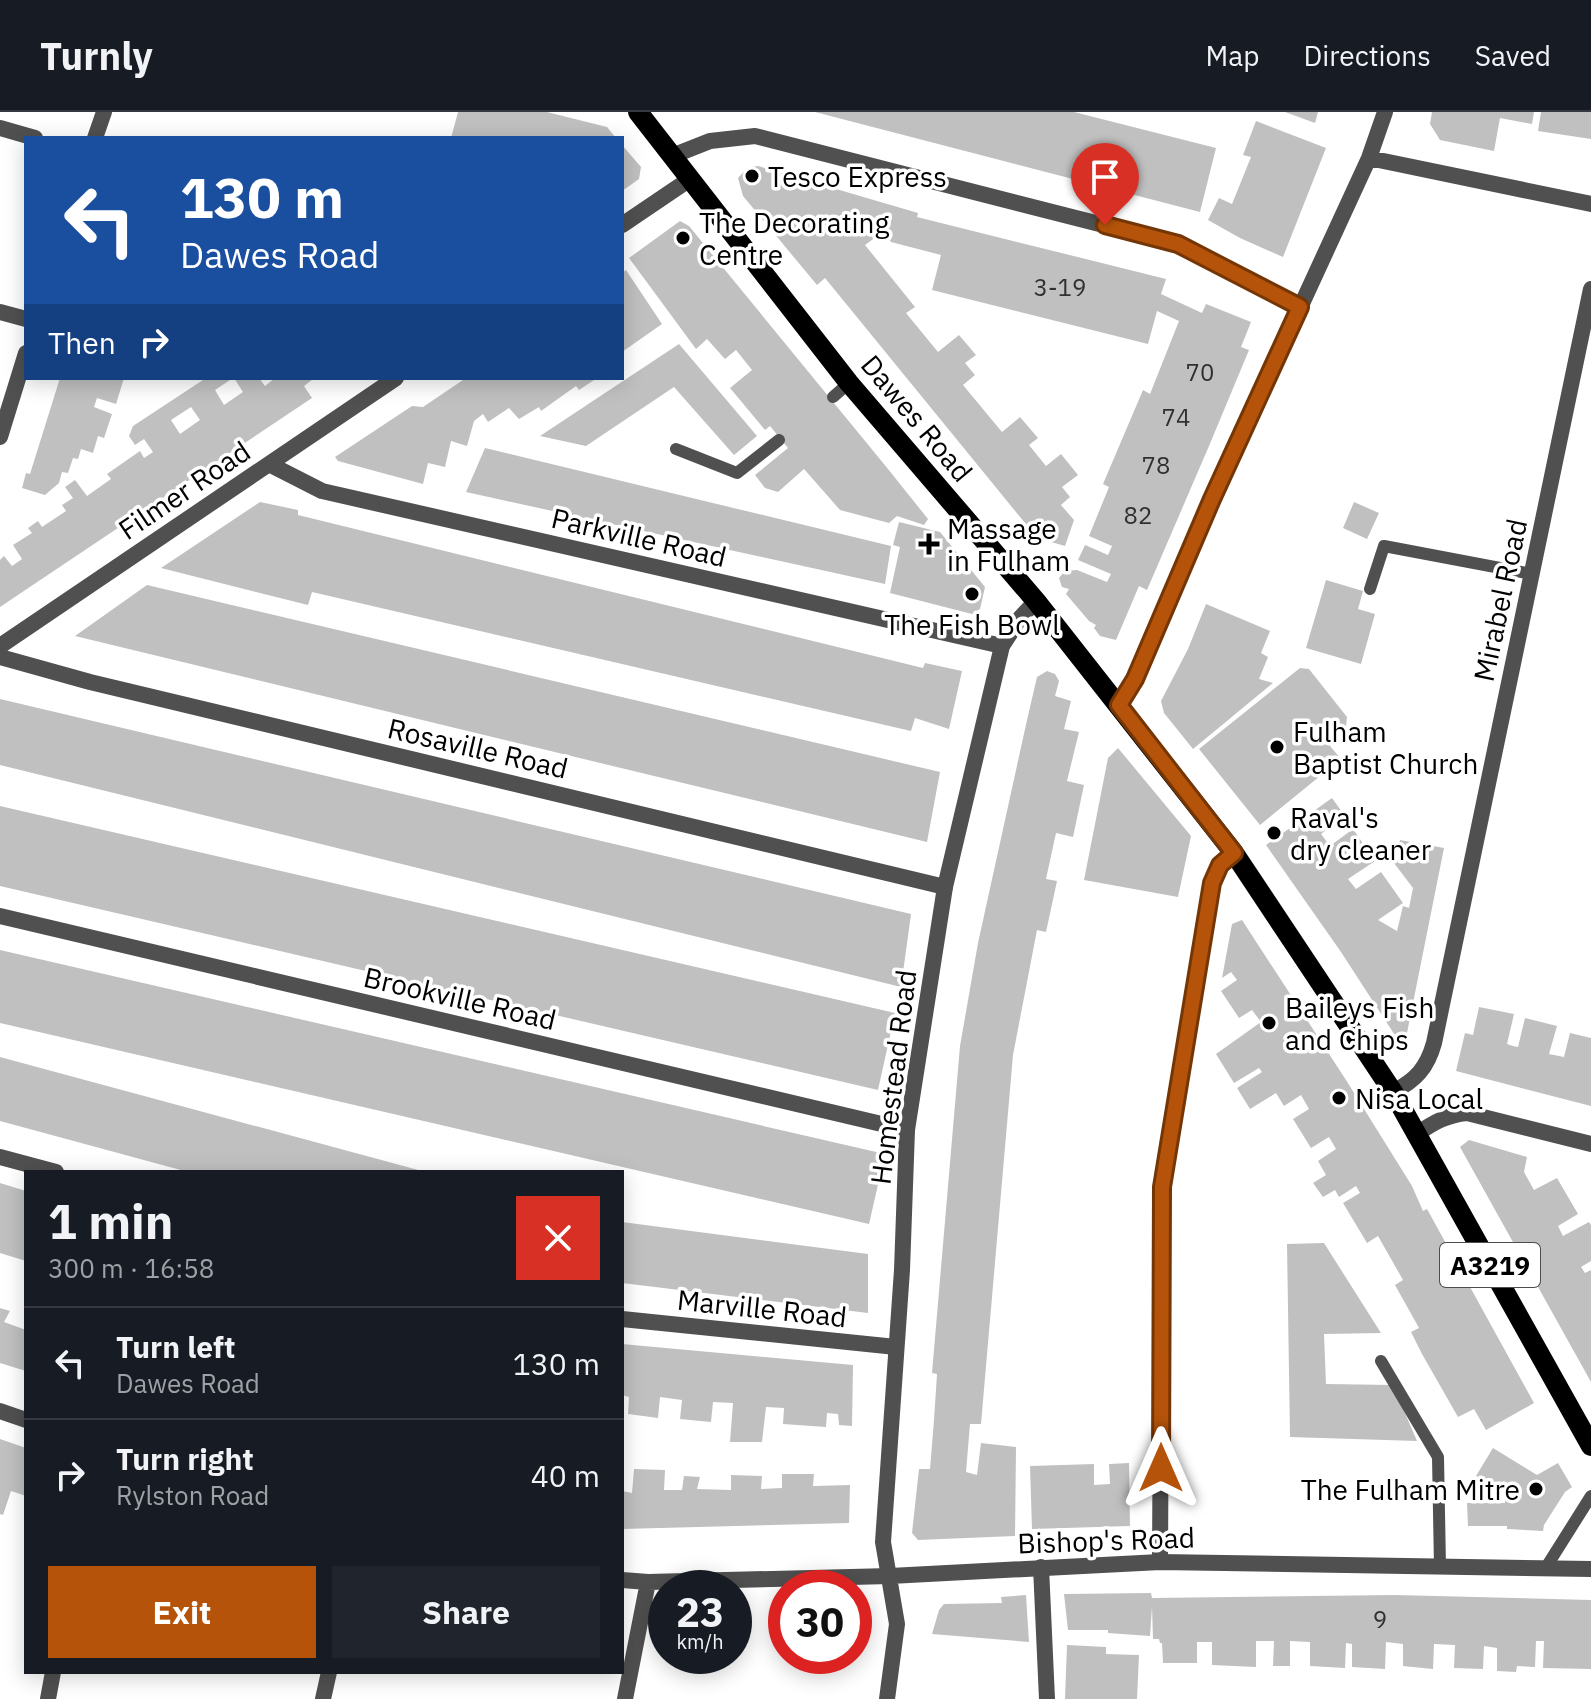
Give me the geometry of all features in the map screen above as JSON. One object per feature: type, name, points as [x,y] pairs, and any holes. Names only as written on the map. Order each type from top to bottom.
[{"type":"main road","name":"Dawes Road","points":[[638,112],[849,383],[1036,601],[1234,853],[1393,1092],[1591,1446]]},
{"type":"street","points":[[96,136],[104,112]]},
{"type":"street","points":[[1119,705],[1135,679],[1212,499],[1369,158],[1385,112]]},
{"type":"street","points":[[0,128],[28,136]]},
{"type":"street","points":[[672,156],[710,141],[755,136],[1178,244],[1300,307]]},
{"type":"street","points":[[1369,158],[1591,204]]},
{"type":"street","points":[[624,224],[690,179]]},
{"type":"street","name":"Mirabel Road","points":[[1393,1092],[1414,1081],[1428,1064],[1434,1043],[1591,289]]},
{"type":"street","points":[[0,312],[24,318]]},
{"type":"street","points":[[0,437],[24,359]]},
{"type":"street","name":"Filmer Road","points":[[0,646],[393,380]]},
{"type":"street","name":"Parkville Road","points":[[269,464],[322,491],[1002,646]]},
{"type":"street","name":"Homestead Road","points":[[887,1699],[897,1624],[883,1542],[907,1130],[945,887],[1002,646],[1020,618],[1036,601]]},
{"type":"street","name":"Rosaville Road","points":[[0,657],[90,682],[945,887]]},
{"type":"street","points":[[1160,1562],[1162,1187],[1212,883],[1220,865],[1234,853]]},
{"type":"street","name":"Brookville Road","points":[[0,916],[907,1130]]},
{"type":"street","points":[[1417,1134],[1435,1121],[1453,1114],[1467,1113],[1591,1144]]},
{"type":"street","points":[[0,1157],[49,1170]]},
{"type":"street","name":"Marville Road","points":[[624,1319],[896,1347]]},
{"type":"street","points":[[0,1411],[24,1419]]},
{"type":"street","name":"Bishop's Road","points":[[752,1579],[890,1576],[1160,1562],[1591,1569]]},
{"type":"street","points":[[1041,1567],[1047,1699]]},
{"type":"street","name":"Bishop's Road","points":[[624,1580],[648,1582]]},
{"type":"street","points":[[625,1699],[648,1582]]},
{"type":"street","points":[[48,1699],[53,1674]]},
{"type":"street","points":[[323,1699],[329,1674]]},
{"type":"lane","points":[[833,397],[849,383]]},
{"type":"lane","points":[[676,449],[737,473],[779,440]]},
{"type":"lane","points":[[1370,589],[1384,546],[1532,574]]},
{"type":"lane","points":[[1381,1361],[1438,1457],[1440,1567]]},
{"type":"lane","points":[[1545,1569],[1591,1496]]},
{"type":"building","points":[[458,112],[547,112],[607,127],[614,136],[452,136]]},
{"type":"building","points":[[815,112],[1074,112],[1216,148],[1200,212]]},
{"type":"building","points":[[1285,112],[1318,112],[1315,123]]},
{"type":"building","points":[[1432,112],[1534,112],[1532,124],[1500,118],[1494,151],[1440,140],[1430,124]]},
{"type":"building","points":[[1541,112],[1591,112],[1591,139],[1538,131]]},
{"type":"building","points":[[1256,121],[1326,148],[1283,257],[1208,220],[1219,198],[1232,204],[1251,157],[1243,155]]},
{"type":"building","points":[[624,147],[641,167],[639,179],[624,190]]},
{"type":"building","points":[[758,166],[918,213],[917,217],[1166,279],[1161,294],[1202,313],[1206,304],[1251,322],[1241,347],[1249,350],[1209,446],[1147,590],[1139,586],[1116,640],[1100,636],[1094,628],[1096,625],[1066,594],[1069,589],[1062,587],[1059,578],[1065,571],[1077,570],[1107,582],[1111,574],[1078,560],[1085,545],[1108,555],[1112,546],[1089,536],[1109,487],[1103,484],[1143,390],[1150,394],[1179,321],[1157,311],[1148,344],[932,290],[941,255],[891,242],[884,231],[865,245],[915,307],[906,313],[938,352],[959,335],[976,355],[965,363],[975,375],[963,385],[1002,432],[1020,417],[1038,438],[1029,445],[1046,466],[1061,454],[1078,475],[1062,487],[1070,497],[1061,505],[1074,520],[1065,546],[1048,541],[1043,535],[1038,539],[825,278],[817,285],[743,196],[738,178],[747,168]]},
{"type":"building","points":[[680,221],[689,226],[888,469],[928,519],[924,525],[897,516],[889,523],[840,510],[804,469],[778,492],[765,488],[755,475],[788,448],[770,426],[765,430],[730,388],[752,370],[736,350],[725,359],[707,339],[696,349],[629,258]]},
{"type":"building","points":[[626,270],[662,324],[624,351]]},
{"type":"building","points":[[679,344],[757,436],[734,455],[674,387],[586,446],[540,436]]},
{"type":"building","points":[[59,380],[123,380],[116,404],[97,398],[94,407],[112,414],[104,438],[98,436],[93,453],[81,449],[78,459],[73,458],[68,473],[62,472],[59,483],[45,495],[22,488],[26,473],[30,474]]},
{"type":"building","points":[[203,380],[230,380],[215,390],[224,405],[243,392],[235,380],[260,380],[265,386],[272,380],[312,380],[304,386],[312,398],[0,607],[0,560],[4,556],[12,566],[22,559],[13,545],[32,533],[28,528],[38,521],[42,527],[66,511],[62,505],[73,498],[65,487],[75,480],[87,496],[111,479],[107,474],[140,451],[144,458],[153,452],[144,439],[135,445],[129,436],[133,426]],"holes":[[[191,407],[200,420],[180,434],[171,420]]]},
{"type":"building","points":[[463,380],[594,380],[579,390],[576,386],[541,411],[539,407],[519,419],[509,408],[488,422],[483,414],[474,421],[467,446],[451,441],[445,467],[428,463],[423,484],[338,461],[335,457],[412,406],[423,407]]},
{"type":"building","points":[[485,448],[891,546],[885,584],[466,492]]},
{"type":"building","points":[[260,502],[298,510],[298,515],[923,668],[925,663],[962,671],[949,729],[915,718],[911,731],[312,592],[308,605],[161,568]]},
{"type":"building","points":[[1354,502],[1379,513],[1367,539],[1343,528]]},
{"type":"building","points":[[899,522],[940,532],[985,587],[980,609],[972,614],[890,593],[900,547],[893,545]]},
{"type":"building","points":[[1326,580],[1363,591],[1358,609],[1375,614],[1361,664],[1306,648]]},
{"type":"building","points":[[147,585],[940,772],[927,842],[75,636]]},
{"type":"building","points":[[1206,604],[1270,631],[1261,653],[1268,657],[1259,679],[1273,683],[1193,749],[1164,713],[1161,701],[1188,649]]},
{"type":"building","points":[[1300,668],[1309,669],[1347,717],[1345,736],[1330,746],[1341,759],[1260,825],[1199,749]]},
{"type":"building","points":[[1047,671],[1055,674],[1059,681],[1055,696],[1071,701],[1064,729],[1079,732],[1067,781],[1084,785],[1073,837],[1056,833],[1046,879],[1057,881],[1046,932],[1037,930],[1013,1055],[981,1424],[970,1424],[966,1472],[977,1475],[981,1443],[1016,1447],[1015,1536],[918,1540],[912,1533],[919,1469],[930,1469],[937,1374],[932,1373],[960,1046],[978,943],[1027,720],[1037,677]]},
{"type":"building","points":[[0,699],[911,914],[901,987],[0,765]]},
{"type":"building","points":[[1118,748],[1191,836],[1178,897],[1084,880],[1108,758]]},
{"type":"building","points":[[1332,798],[1345,816],[1321,834],[1330,846],[1353,829],[1375,861],[1348,879],[1356,889],[1381,872],[1403,903],[1378,920],[1397,931],[1403,906],[1409,908],[1413,888],[1394,863],[1400,840],[1444,848],[1407,1033],[1398,1040],[1266,845]]},
{"type":"building","points":[[0,806],[895,1013],[878,1090],[0,886]]},
{"type":"building","points":[[1242,920],[1412,1186],[1423,1211],[1427,1209],[1534,1403],[1486,1430],[1474,1409],[1458,1417],[1422,1354],[1411,1332],[1419,1328],[1395,1285],[1403,1280],[1378,1236],[1367,1243],[1343,1203],[1360,1193],[1356,1186],[1339,1197],[1335,1190],[1323,1197],[1313,1183],[1326,1175],[1318,1161],[1336,1149],[1329,1137],[1311,1148],[1293,1119],[1309,1109],[1301,1095],[1284,1106],[1276,1093],[1250,1109],[1237,1088],[1262,1072],[1259,1068],[1234,1083],[1216,1054],[1261,1022],[1252,1010],[1239,1018],[1221,991],[1237,980],[1231,972],[1222,978],[1232,924]]},
{"type":"building","points":[[0,950],[885,1154],[869,1224],[0,1023]]},
{"type":"building","points":[[1479,1007],[1514,1014],[1507,1044],[1513,1046],[1518,1047],[1525,1018],[1557,1026],[1549,1054],[1564,1057],[1570,1033],[1591,1038],[1591,1106],[1456,1071],[1465,1033],[1473,1035]]},
{"type":"building","points":[[0,1057],[418,1170],[181,1170],[0,1121]]},
{"type":"building","points":[[1469,1140],[1527,1157],[1524,1172],[1534,1190],[1557,1178],[1578,1214],[1558,1226],[1563,1236],[1589,1222],[1591,1225],[1591,1261],[1581,1267],[1585,1273],[1591,1270],[1591,1382],[1460,1147]]},
{"type":"building","points":[[0,1183],[24,1190],[24,1260],[0,1253]]},
{"type":"building","points":[[624,1222],[868,1254],[868,1313],[624,1283]]},
{"type":"building","points":[[1324,1243],[1381,1333],[1324,1334],[1326,1384],[1393,1385],[1417,1441],[1290,1437],[1287,1244]]},
{"type":"building","points":[[0,1308],[10,1311],[4,1322],[24,1329],[24,1370],[0,1363]]},
{"type":"building","points":[[624,1344],[853,1365],[852,1426],[839,1425],[838,1414],[827,1413],[826,1427],[783,1424],[784,1408],[766,1407],[762,1442],[730,1442],[733,1403],[713,1402],[711,1422],[680,1419],[682,1400],[660,1397],[658,1418],[628,1414],[629,1397],[624,1396]]},
{"type":"building","points":[[0,1439],[24,1447],[24,1495],[11,1491],[3,1515],[0,1514]]},
{"type":"building","name":"The Fulham Mitre","points":[[1493,1448],[1537,1475],[1558,1463],[1572,1487],[1565,1492],[1543,1531],[1507,1529],[1507,1526],[1468,1526],[1467,1503],[1505,1503],[1505,1490],[1476,1476]]},
{"type":"building","points":[[1129,1463],[1130,1526],[1032,1529],[1030,1466],[1094,1464],[1094,1485],[1110,1484],[1109,1464]]},
{"type":"building","points":[[634,1469],[665,1470],[664,1490],[682,1490],[684,1476],[700,1477],[697,1489],[731,1490],[731,1475],[762,1476],[761,1489],[782,1488],[782,1474],[814,1474],[813,1486],[850,1485],[849,1523],[624,1529],[624,1491],[632,1493]]},
{"type":"building","points":[[1151,1593],[1152,1598],[1395,1595],[1591,1600],[1591,1669],[1543,1668],[1544,1641],[1536,1641],[1535,1667],[1517,1666],[1516,1672],[1497,1671],[1497,1648],[1484,1646],[1483,1669],[1454,1668],[1455,1645],[1434,1644],[1433,1669],[1403,1666],[1403,1644],[1386,1642],[1385,1669],[1352,1667],[1352,1644],[1346,1643],[1345,1668],[1310,1666],[1310,1642],[1290,1641],[1290,1666],[1273,1666],[1274,1641],[1256,1641],[1256,1667],[1212,1665],[1212,1642],[1197,1642],[1197,1663],[1163,1663],[1162,1643],[1159,1639],[1153,1639],[1152,1607],[1150,1636],[1108,1633],[1108,1630],[1068,1630],[1064,1594]]},
{"type":"building","points":[[1026,1595],[1029,1642],[932,1634],[939,1610],[944,1604],[1002,1603],[1001,1597]]},
{"type":"building","points":[[1067,1645],[1106,1647],[1106,1654],[1139,1655],[1137,1699],[1065,1699]]},
{"type":"place","name":"Tesco Express","points":[[752,176]]},
{"type":"place","name":"The Decorating Centre","points":[[683,238]]},
{"type":"place","name":"Massage in Fulham","points":[[929,544]]},
{"type":"place","name":"The Fish Bowl","points":[[972,594]]},
{"type":"place","name":"Fulham Baptist Church","points":[[1277,747]]},
{"type":"place","name":"Raval's dry cleaner","points":[[1274,833]]},
{"type":"place","name":"Baileys Fish and Chips","points":[[1269,1023]]},
{"type":"place","name":"Nisa Local","points":[[1339,1098]]},
{"type":"place","name":"The Fulham Mitre","points":[[1536,1489]]},
{"type":"route","points":[[1105,225],[1178,244],[1300,307],[1212,499],[1135,679],[1119,705],[1234,853],[1220,865],[1212,883],[1162,1187],[1161,1468]]}]
